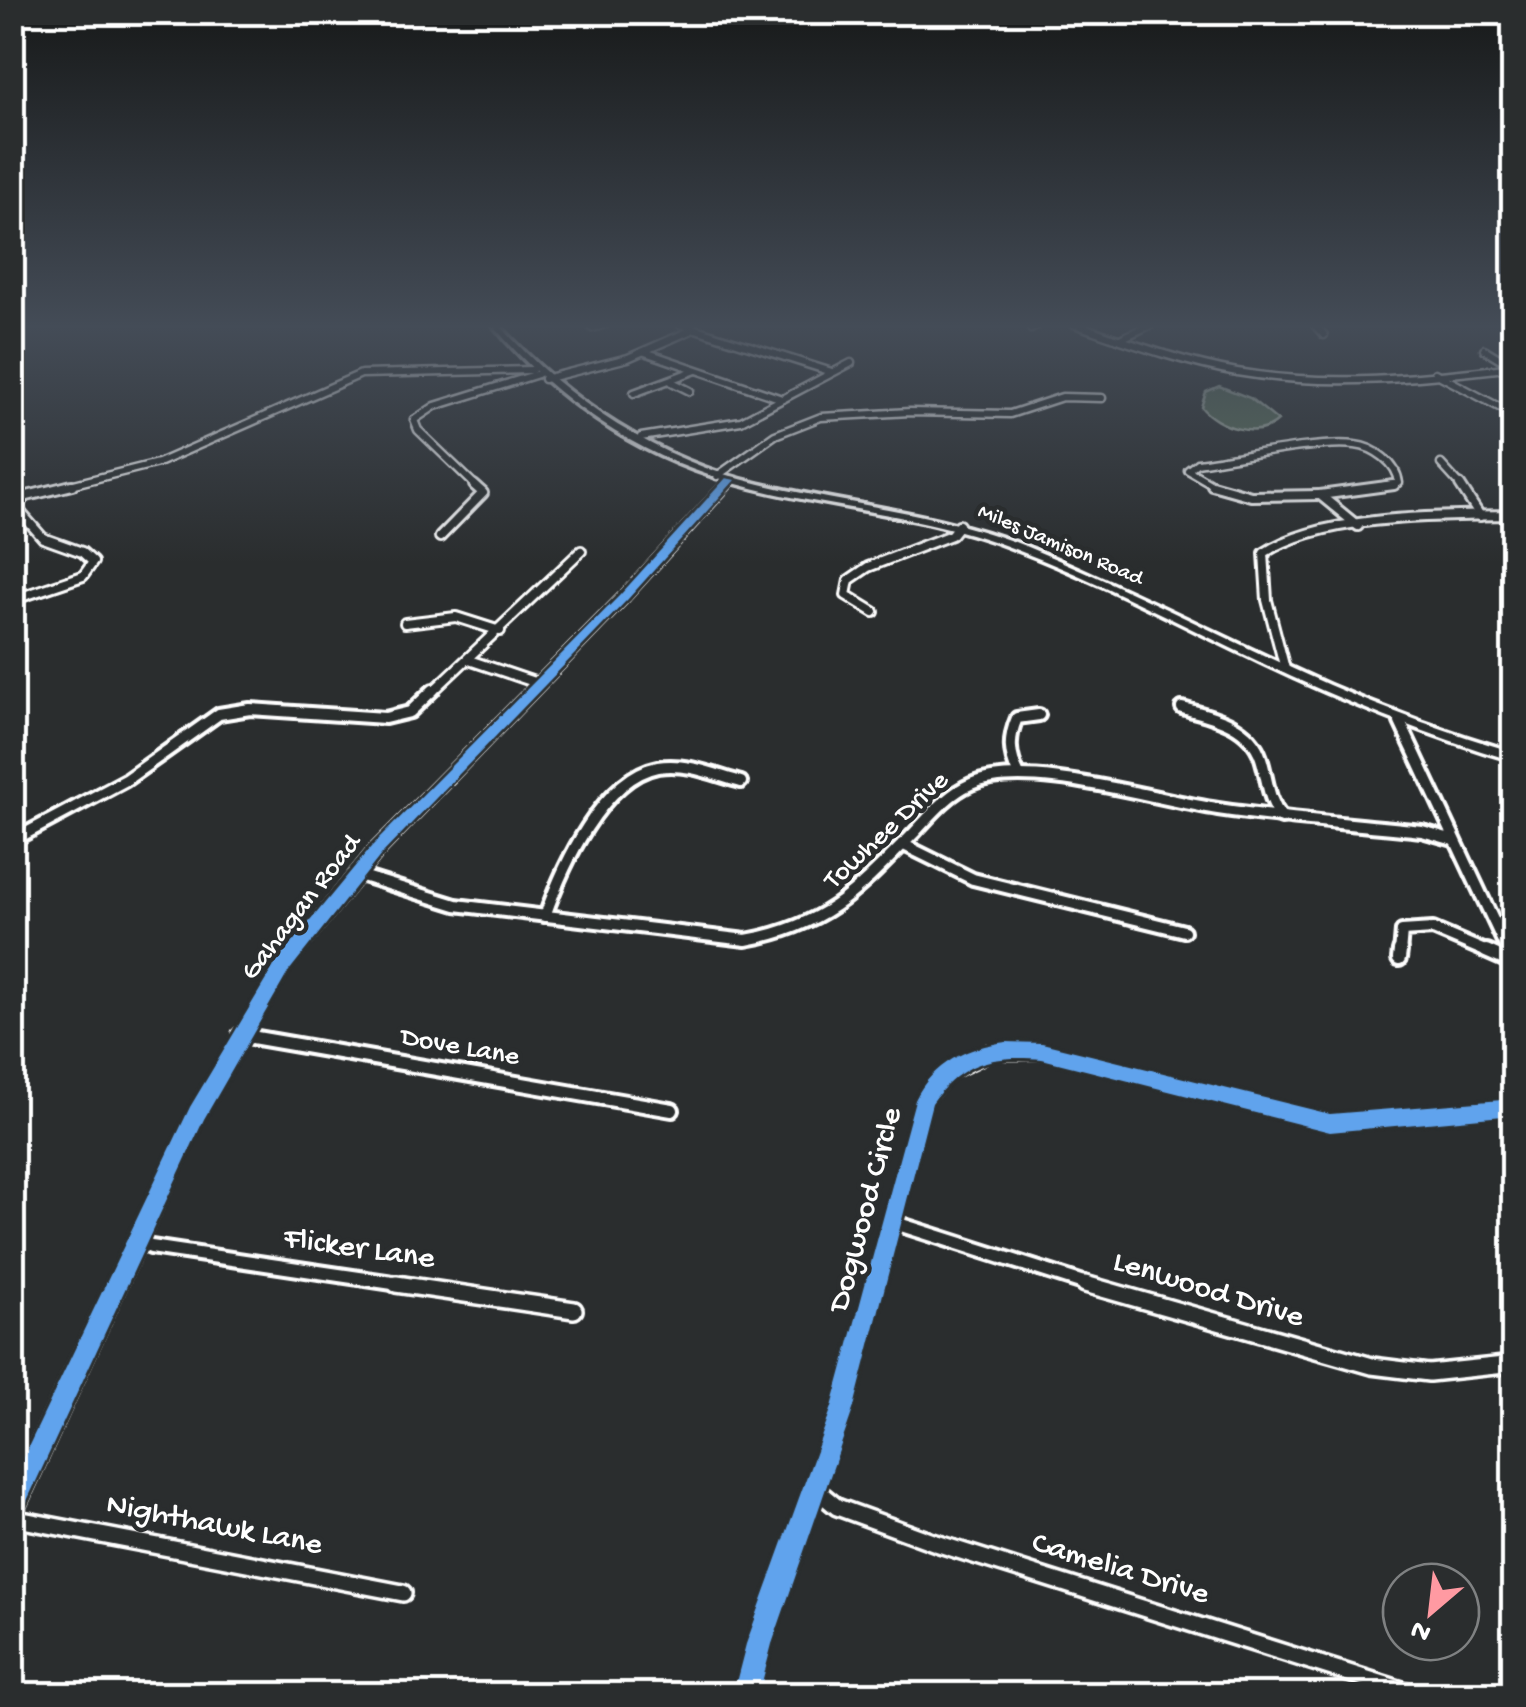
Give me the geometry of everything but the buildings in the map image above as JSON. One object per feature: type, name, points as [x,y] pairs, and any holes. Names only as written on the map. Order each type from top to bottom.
[{"type":"main road","name":"Miles Jamison Road","points":[[586,404],[640,437],[724,478],[959,526],[1072,570],[1400,722],[1514,757]]},
{"type":"main road","name":"Gahagan Road","points":[[12,1508],[196,1113],[283,966],[356,874],[540,684],[724,478]]},
{"type":"street","points":[[12,600],[91,570],[88,556],[43,538],[14,505],[46,490],[158,463],[293,404]]},
{"type":"street","points":[[440,537],[484,494],[418,430],[414,420],[445,404]]},
{"type":"street","points":[[640,437],[662,430],[726,426],[772,404]]},
{"type":"street","points":[[724,478],[776,435],[821,418],[910,412],[1010,414],[1042,404]]},
{"type":"street","points":[[1320,496],[1392,486],[1399,483],[1399,476],[1378,452],[1353,444],[1197,463],[1188,470],[1209,484],[1264,500],[1320,496],[1358,526]]},
{"type":"street","points":[[1442,464],[1466,491],[1480,516]]},
{"type":"street","points":[[1286,669],[1267,600],[1264,553],[1278,540],[1358,526],[1514,514]]},
{"type":"street","points":[[874,612],[846,594],[849,580],[868,567],[951,535],[959,526]]},
{"type":"street","points":[[19,838],[135,775],[219,714],[250,709],[394,718],[416,709],[581,551]]},
{"type":"street","points":[[405,624],[456,617],[500,630]]},
{"type":"street","points":[[469,660],[540,684]]},
{"type":"street","points":[[1182,708],[1240,728],[1257,742],[1268,796],[1282,818]]},
{"type":"street","points":[[1020,776],[1012,762],[1010,732],[1018,718],[1038,715]]},
{"type":"street","points":[[1400,722],[1512,964]]},
{"type":"street","points":[[545,916],[580,840],[637,773],[672,766],[741,782]]},
{"type":"street","name":"Towhee Drive","points":[[356,874],[456,905],[716,938],[770,938],[808,926],[840,907],[956,793],[986,780],[1020,776],[1282,818],[1422,830],[1454,840]]},
{"type":"street","points":[[902,844],[972,879],[1184,931]]},
{"type":"street","points":[[1398,959],[1402,932],[1424,926],[1512,964]]},
{"type":"street","name":"Dove Lane","points":[[240,1035],[672,1110]]},
{"type":"street","name":"Dogwood Circle","points":[[746,1694],[759,1644],[844,1408],[913,1136],[934,1084],[962,1060],[1000,1048],[1042,1052],[1330,1123],[1514,1107]]},
{"type":"street","name":"Lenwood Drive","points":[[892,1222],[1196,1318],[1372,1366],[1429,1372],[1514,1364]]},
{"type":"street","name":"Flicker Lane","points":[[137,1241],[150,1247],[574,1310]]},
{"type":"street","name":"Camelia Drive","points":[[815,1489],[837,1507],[869,1520],[1415,1694]]},
{"type":"street","name":"Nighthawk Lane","points":[[12,1518],[403,1593]]},
{"type":"green space","points":[[1202,404],[1257,404],[1278,421],[1260,430],[1238,429],[1201,407]]},
{"type":"cycle path","points":[[12,1508],[197,1113],[283,966],[376,851],[624,597],[730,480]]},
{"type":"cycle path","points":[[746,1694],[759,1644],[843,1407],[924,1100],[960,1063],[990,1052],[1042,1051],[1330,1123],[1514,1107]]}]
